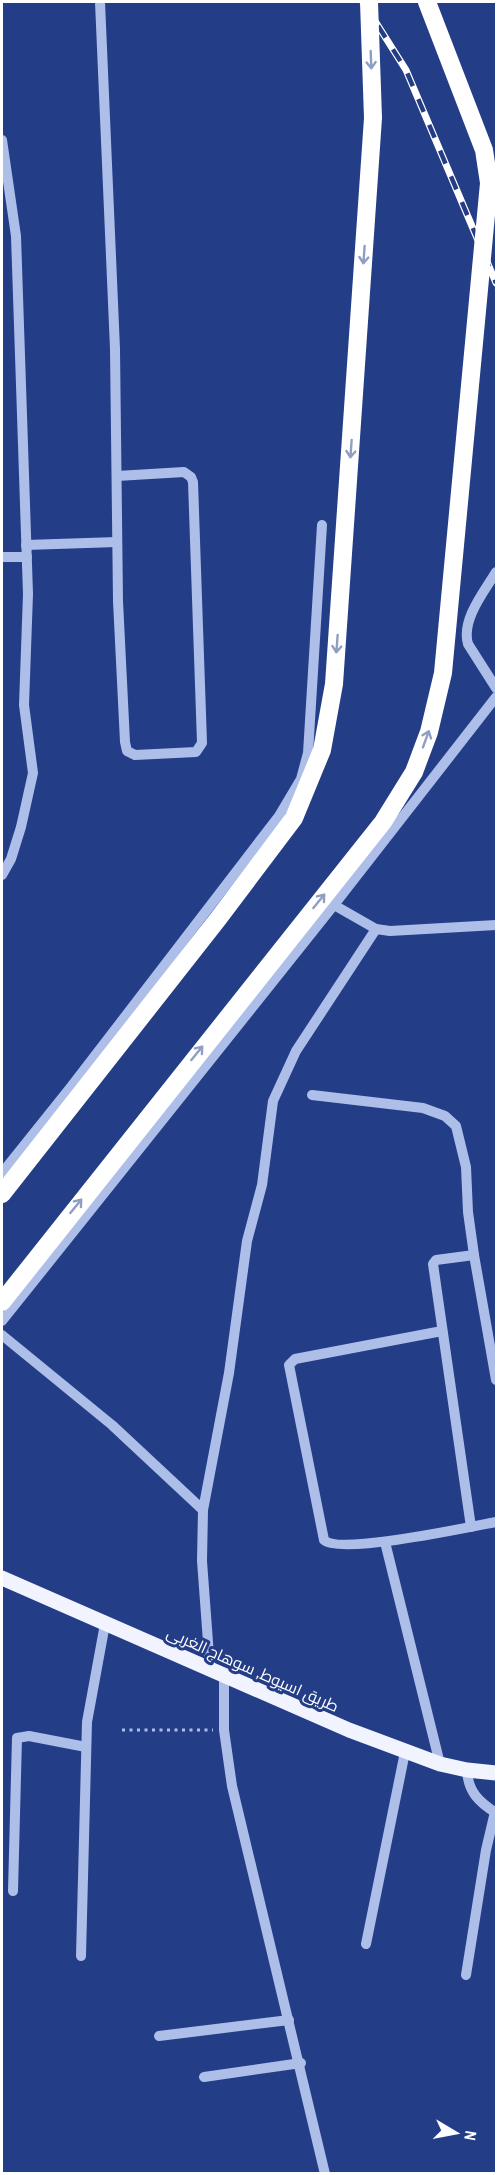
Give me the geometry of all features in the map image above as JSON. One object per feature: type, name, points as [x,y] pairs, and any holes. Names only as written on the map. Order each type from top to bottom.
[{"type":"highway","points":[[2,1194],[218,919],[294,818],[322,750],[334,684],[373,118],[369,2]]},
{"type":"highway","points":[[2,1302],[383,822],[414,772],[429,732],[443,673],[489,183],[484,150],[428,2]]},
{"type":"main road","name":"طريق اسيوط, سوهاج الغربى","points":[[2,1578],[294,1708],[405,1752],[440,1764],[496,1773]]},
{"type":"street","points":[[100,2],[115,350],[117,542],[120,655],[127,751],[135,755],[196,752],[202,743],[193,482],[184,472],[117,476]]},
{"type":"street","points":[[2,140],[15,226],[27,557],[24,705],[33,773],[21,827],[11,859],[2,875]]},
{"type":"street","points":[[2,1173],[279,816],[301,779],[308,753],[322,525]]},
{"type":"street","points":[[26,545],[117,542]]},
{"type":"street","points":[[2,557],[27,557]]},
{"type":"street","points":[[496,572],[476,606],[465,637],[496,688]]},
{"type":"street","points":[[2,1321],[334,905],[496,697]]},
{"type":"street","points":[[334,905],[376,929],[390,931],[496,926]]},
{"type":"street","points":[[326,2174],[301,2063],[232,1786],[203,1578],[203,1510],[229,1373],[247,1241],[262,1185],[273,1101],[296,1051],[376,929]]},
{"type":"street","points":[[312,1095],[423,1108],[445,1116],[456,1126],[462,1142],[466,1167],[468,1212],[474,1255],[496,1380]]},
{"type":"street","points":[[471,1527],[434,1261],[474,1255]]},
{"type":"street","points":[[442,1331],[295,1359],[289,1365],[324,1540],[333,1546],[385,1542],[496,1522]]},
{"type":"street","points":[[2,1335],[112,1425],[203,1510]]},
{"type":"street","points":[[385,1542],[440,1764]]},
{"type":"street","points":[[81,1956],[88,1707],[105,1624]]},
{"type":"street","points":[[13,1891],[17,1738],[29,1736],[86,1747]]},
{"type":"street","points":[[366,1944],[405,1752]]},
{"type":"street","points":[[466,1975],[486,1850],[496,1812],[474,1795],[468,1783],[467,1770]]},
{"type":"street","points":[[159,2036],[289,2020]]},
{"type":"street","points":[[204,2077],[301,2063]]},
{"type":"path","points":[[122,1730],[224,1730]]},
{"type":"railway","points":[[363,2],[406,70],[496,283]]}]
